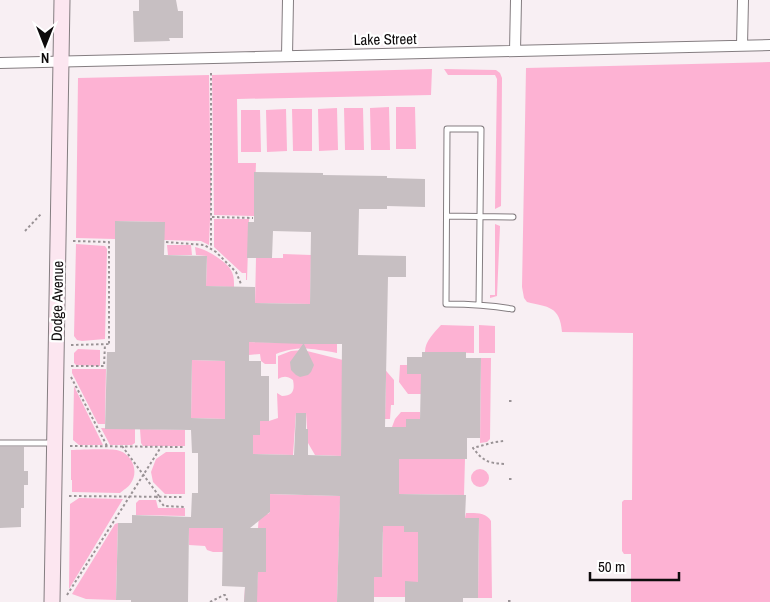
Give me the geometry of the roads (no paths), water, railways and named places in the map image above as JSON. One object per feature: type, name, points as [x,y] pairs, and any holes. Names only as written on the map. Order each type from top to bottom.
[{"type":"main road","name":"Dodge Avenue","points":[[52,602],[62,0]]},
{"type":"street","points":[[287,56],[288,0]]},
{"type":"street","points":[[515,51],[516,0]]},
{"type":"street","points":[[742,45],[743,0]]},
{"type":"street","name":"Lake Street","points":[[0,63],[770,45]]},
{"type":"lane","points":[[479,305],[481,129],[447,129],[446,304],[512,308]]},
{"type":"lane","points":[[447,216],[513,217]]},
{"type":"lane","points":[[0,443],[54,442]]}]
